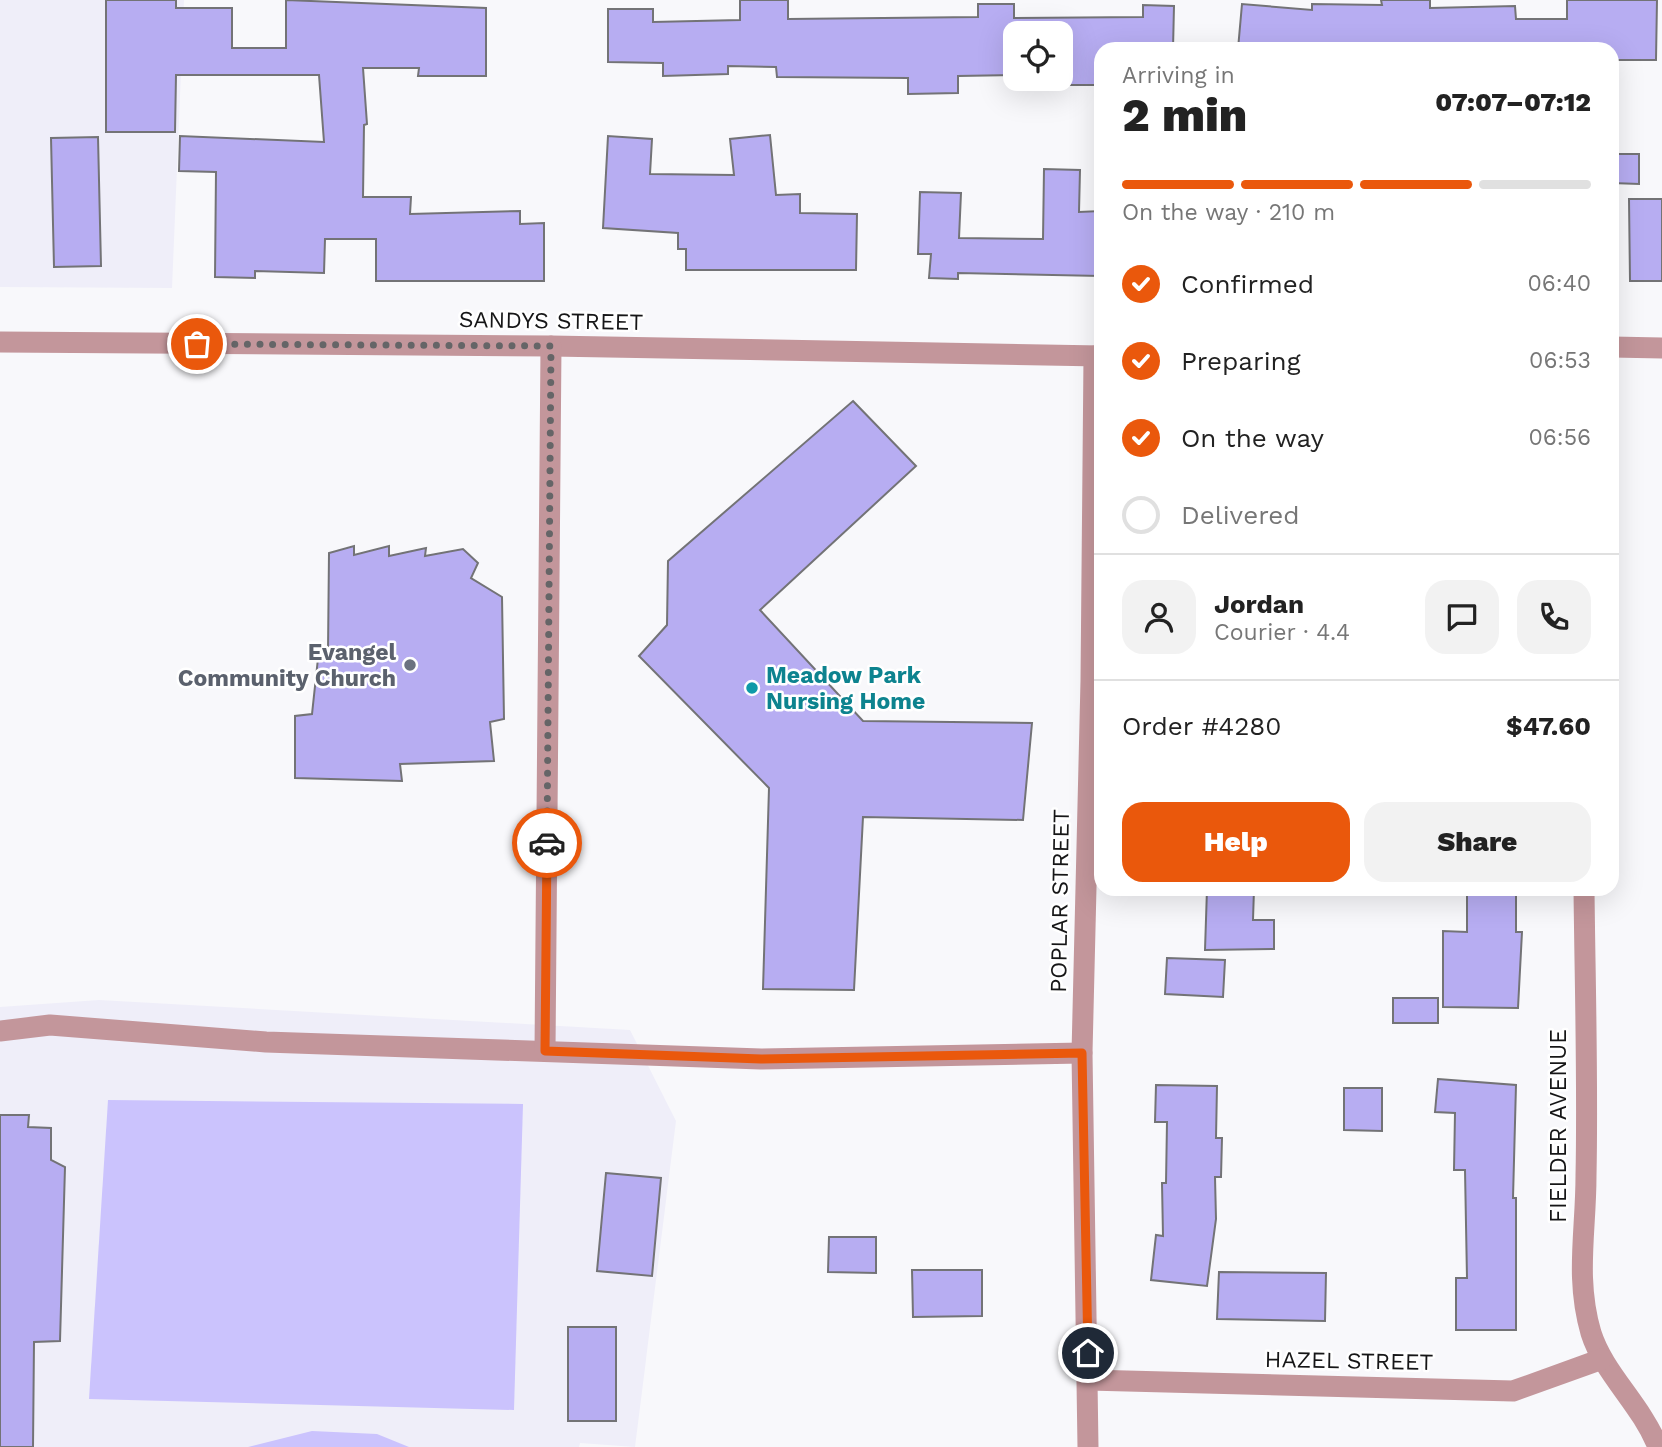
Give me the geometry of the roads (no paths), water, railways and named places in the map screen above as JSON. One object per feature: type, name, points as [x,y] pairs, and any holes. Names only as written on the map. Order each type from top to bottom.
[{"type":"street","name":"SANDYS STREET","points":[[0,342],[551,346],[1094,356]]},
{"type":"street","points":[[545,1051],[551,346]]},
{"type":"street","points":[[1619,347],[1662,348]]},
{"type":"street","name":"POPLAR STREET","points":[[1088,1447],[1082,1053],[1094,518]]},
{"type":"street","name":"FIELDER AVENUE","points":[[1584,896],[1586,1177],[1581,1291],[1592,1336],[1602,1359],[1648,1422],[1658,1447]]},
{"type":"street","points":[[0,1031],[50,1026],[266,1042],[761,1059],[1082,1053]]},
{"type":"street","name":"HAZEL STREET","points":[[1088,1380],[1513,1391],[1602,1359]]},
{"type":"place","name":"Evangel Community Church","points":[[410,665]]},
{"type":"place","name":"Meadow Park Nursing Home","points":[[752,688]]}]
